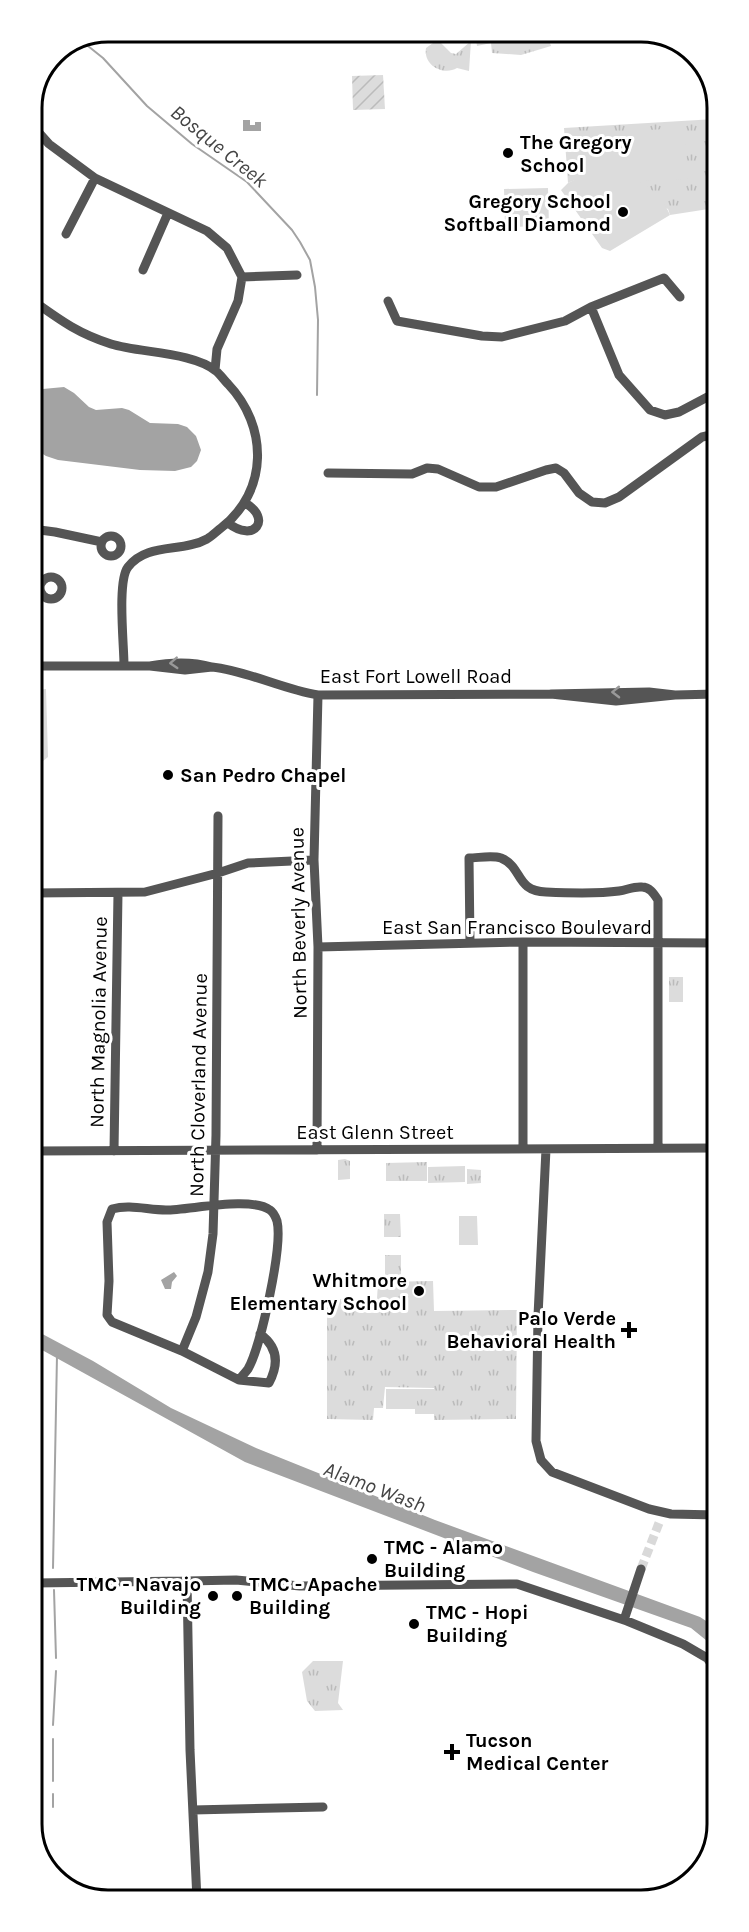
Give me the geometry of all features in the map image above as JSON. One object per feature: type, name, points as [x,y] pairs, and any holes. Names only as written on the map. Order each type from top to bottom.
[{"type":"street","points":[[42,136],[49,144],[95,178],[207,231],[227,248],[242,277],[238,302],[217,349],[215,370]]},
{"type":"street","points":[[66,234],[95,178]]},
{"type":"street","points":[[143,270],[168,213]]},
{"type":"street","points":[[242,277],[297,275]]},
{"type":"street","points":[[388,301],[397,321],[482,336],[502,337],[565,321],[664,278],[680,297]]},
{"type":"street","points":[[42,308],[64,324],[113,345],[193,360],[215,370],[239,395],[251,417],[257,441],[254,484],[245,503],[228,523],[207,539],[181,548],[151,551],[137,557],[126,569],[122,583],[124,665]]},
{"type":"street","points":[[591,308],[619,375],[650,410],[665,415],[680,412],[707,397]]},
{"type":"street","points":[[328,473],[412,474],[427,468],[438,469],[479,487],[496,487],[556,468],[564,473],[579,493],[592,502],[605,503],[619,497],[702,437],[707,436]]},
{"type":"street","points":[[228,523],[246,532],[253,530],[259,524],[255,511],[245,503]]},
{"type":"street","points":[[42,530],[102,542]]},
{"type":"street","name":"East Fort Lowell Road","points":[[42,666],[124,665],[186,670],[212,667],[298,692],[318,695],[649,692],[675,695],[707,694]]},
{"type":"street","name":"North Beverly Avenue","points":[[317,1150],[318,947],[314,860],[318,695]]},
{"type":"street","name":"North Cloverland Avenue","points":[[182,1351],[196,1317],[208,1272],[214,1206],[218,816]]},
{"type":"street","points":[[470,943],[469,858],[498,857],[509,863],[531,891],[621,891],[644,886],[654,892],[658,900],[659,944],[658,1148]]},
{"type":"street","points":[[42,893],[145,892],[248,863],[314,860]]},
{"type":"street","name":"North Magnolia Avenue","points":[[114,1151],[118,893]]},
{"type":"street","points":[[523,942],[523,1149]]},
{"type":"street","name":"East San Francisco Boulevard","points":[[318,947],[523,942],[707,943]]},
{"type":"street","name":"East Glenn Street","points":[[42,1151],[707,1148]]},
{"type":"street","points":[[546,1149],[537,1323],[536,1441],[541,1460],[552,1472],[649,1509],[681,1514],[707,1515]]},
{"type":"street","points":[[239,1380],[248,1368],[268,1304],[278,1239],[277,1221],[272,1211],[260,1205],[169,1210],[124,1206],[112,1209],[107,1222],[109,1281],[106,1314],[112,1322],[182,1351],[239,1380],[269,1383],[275,1372],[274,1352],[270,1341],[260,1334]]},
{"type":"street","points":[[659,1523],[663,1512]]},
{"type":"street","points":[[625,1616],[641,1569]]},
{"type":"street","points":[[42,1583],[236,1580],[300,1586],[518,1584],[625,1616],[707,1658]]},
{"type":"street","points":[[187,1581],[197,1890]]},
{"type":"street","points":[[193,1810],[323,1808]]},
{"type":"green space","points":[[440,42],[451,53],[456,54],[471,42],[469,71],[457,68],[440,70],[431,64],[426,48],[433,43]]},
{"type":"green space","points":[[476,42],[550,42],[551,46],[521,55],[492,53],[491,43],[477,46]]},
{"type":"green space","points":[[383,75],[385,109],[353,110],[352,76]]},
{"type":"green space","points":[[707,119],[707,209],[670,215],[668,209],[584,176],[568,183],[564,128]]},
{"type":"green space","points":[[685,128],[688,179],[639,181],[657,195],[670,215],[610,251],[602,248],[561,190],[574,180],[571,134]]},
{"type":"green space","points":[[548,188],[549,226],[505,227],[504,189]]},
{"type":"green space","points":[[42,689],[46,689],[48,757],[42,762]]},
{"type":"green space","points":[[669,977],[683,977],[683,1002],[669,1002]]},
{"type":"green space","points":[[338,1160],[350,1161],[350,1179],[338,1180]]},
{"type":"green space","points":[[427,1162],[427,1181],[386,1181],[386,1163]]},
{"type":"green space","points":[[465,1166],[465,1182],[428,1183],[428,1167]]},
{"type":"green space","points":[[467,1169],[481,1170],[481,1183],[467,1184]]},
{"type":"green space","points":[[384,1214],[400,1214],[401,1237],[384,1237]]},
{"type":"green space","points":[[459,1216],[477,1216],[478,1245],[459,1245]]},
{"type":"green space","points":[[385,1255],[401,1255],[401,1275],[385,1275]]},
{"type":"green space","points":[[433,1281],[434,1311],[517,1310],[516,1419],[434,1420],[434,1414],[415,1414],[415,1409],[417,1408],[417,1389],[434,1388],[385,1387],[383,1408],[374,1408],[373,1420],[327,1419],[327,1299],[377,1299],[378,1282]]},
{"type":"green space","points":[[386,1389],[417,1389],[417,1409],[386,1409]]},
{"type":"green space","points":[[313,1661],[343,1661],[338,1703],[343,1710],[315,1711],[307,1701],[302,1672]]},
{"type":"shaded area","points":[[243,120],[250,120],[250,125],[261,122],[261,131],[243,131]]},
{"type":"shaded area","points":[[64,387],[96,410],[122,408],[150,423],[178,424],[187,427],[196,436],[201,450],[197,461],[191,467],[175,471],[140,470],[58,460],[46,456],[42,453],[42,389]]},
{"type":"shaded area","points":[[174,1272],[177,1276],[172,1282],[171,1289],[165,1289],[161,1280]]},
{"type":"shaded area","name":"Alamo Wash","points":[[42,1334],[93,1361],[171,1408],[256,1448],[435,1520],[700,1617],[707,1622],[707,1641],[691,1628],[533,1572],[245,1462],[42,1350]]},
{"type":"waterway","name":"Bosque Creek","points":[[88,46],[103,58],[147,106],[192,144],[247,182],[292,230],[300,242],[310,260],[315,287],[318,320],[317,395]]},
{"type":"waterway","points":[[53,1568],[57,1355]]},
{"type":"waterway","points":[[54,1590],[56,1658]]},
{"type":"waterway","points":[[53,1725],[56,1671]]},
{"type":"waterway","points":[[53,1739],[53,1781]]},
{"type":"waterway","points":[[53,1794],[53,1807]]},
{"type":"tunnel","points":[[641,1569],[659,1523]]},
{"type":"place","name":"The Gregory School","points":[[508,153]]},
{"type":"place","name":"Gregory School Softball Diamond","points":[[623,212]]},
{"type":"place","name":"San Pedro Chapel","points":[[168,775]]},
{"type":"place","name":"Whitmore Elementary School","points":[[419,1291]]},
{"type":"place","name":"Palo Verde Behavioral Health","points":[[629,1330]]},
{"type":"place","name":"TMC - Alamo Building","points":[[372,1559]]},
{"type":"place","name":"TMC - Navajo Building","points":[[213,1596]]},
{"type":"place","name":"TMC - Apache Building","points":[[237,1596]]},
{"type":"place","name":"TMC - Hopi Building","points":[[414,1624]]},
{"type":"place","name":"Tucson Medical Center","points":[[452,1752]]}]
